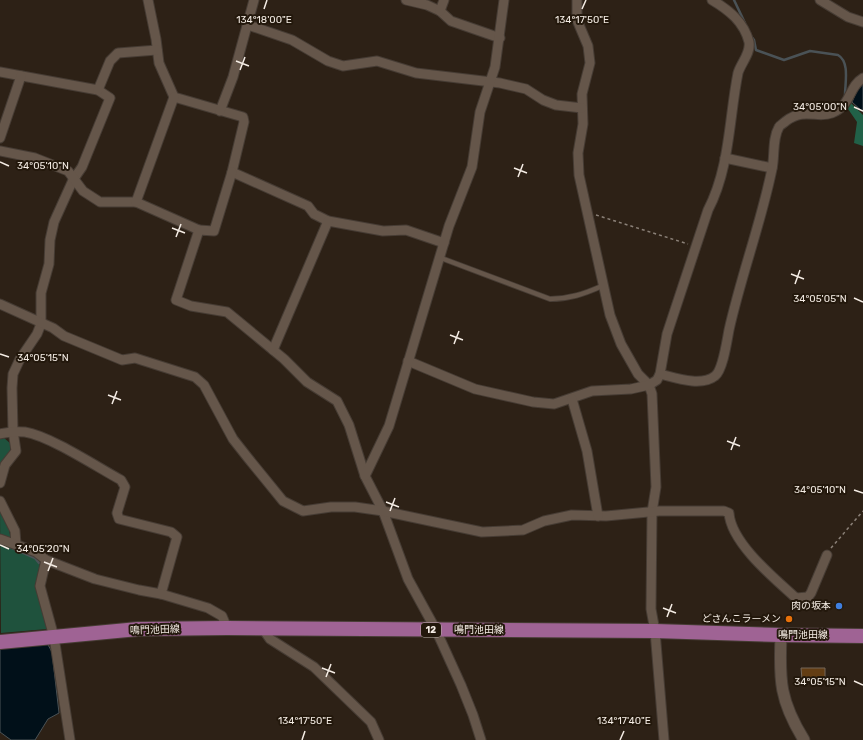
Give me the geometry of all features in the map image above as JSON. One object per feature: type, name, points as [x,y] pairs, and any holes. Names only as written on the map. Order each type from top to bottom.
[{"type":"main road","name":"鳴門池田線","points":[[0,642],[138,629],[227,628],[655,631],[781,636],[863,636]]},
{"type":"street","points":[[136,202],[174,97],[158,63],[156,39],[148,0]]},
{"type":"street","points":[[220,110],[233,77],[254,0]]},
{"type":"street","points":[[406,0],[427,5],[440,11],[451,21],[500,38]]},
{"type":"street","points":[[440,11],[444,0]]},
{"type":"street","points":[[365,476],[389,426],[444,243],[472,167],[480,112],[496,67],[504,0]]},
{"type":"street","points":[[577,0],[577,20],[588,46],[590,63],[582,94],[583,124],[578,153],[579,175],[597,252],[602,286],[610,315],[620,344],[638,374],[649,385],[652,394],[656,487],[652,512],[651,609],[655,631],[664,740]]},
{"type":"street","points":[[408,361],[475,389],[495,395],[554,404],[592,391],[631,389],[649,385],[657,380],[660,374],[667,334],[708,210],[716,196],[733,118],[738,72],[742,60],[749,52],[749,43],[736,16],[712,0]]},
{"type":"street","points":[[820,0],[848,17],[863,22]]},
{"type":"street","points":[[248,25],[292,40],[328,61],[343,66],[377,61],[416,73],[491,82],[526,89],[543,100],[556,105],[582,108]]},
{"type":"street","points":[[98,90],[110,61],[118,53],[157,50]]},
{"type":"street","points":[[0,72],[98,90],[110,98],[82,167],[73,180],[54,222],[50,240],[49,264],[41,293],[41,324],[37,334],[20,359],[14,374],[12,388],[12,431],[16,451],[5,465],[0,483]]},
{"type":"street","points":[[0,138],[21,76]]},
{"type":"street","points":[[660,374],[683,379],[704,381],[716,375],[720,366],[772,168],[779,127],[793,116],[808,113],[831,113],[841,108],[849,99],[856,83],[863,78]]},
{"type":"street","points":[[0,151],[35,158],[68,172],[73,180],[92,198],[100,202],[136,202],[199,230],[214,231],[232,172],[244,122],[243,117],[174,97]]},
{"type":"street","points":[[725,158],[772,168]]},
{"type":"street","points":[[232,172],[308,206],[314,214],[328,221],[383,231],[406,230],[444,243]]},
{"type":"street","points":[[273,350],[328,221]]},
{"type":"street","points":[[199,230],[176,300],[191,306],[227,312],[273,350],[307,382],[337,401],[349,424],[365,476],[383,511],[408,579],[436,630],[473,715],[481,740]]},
{"type":"street","points":[[0,304],[85,345],[122,360],[135,358],[195,377],[204,385],[233,439],[283,502],[303,511],[331,508],[355,508],[383,511],[482,532],[523,530],[544,521],[572,515],[598,516],[652,512],[724,511],[729,513],[729,522],[756,562],[796,598],[808,597],[811,594],[827,555]]},
{"type":"street","points":[[572,398],[587,451],[598,516]]},
{"type":"street","points":[[0,434],[12,431],[26,432],[49,441],[121,480],[125,487],[117,513],[119,519],[171,532],[177,537],[161,594]]},
{"type":"street","points":[[0,501],[15,531],[16,544]]},
{"type":"street","points":[[0,539],[36,552],[46,560],[95,579],[161,594],[208,608],[222,616],[227,628]]},
{"type":"street","points":[[46,560],[40,586],[54,637],[70,740]]},
{"type":"street","points":[[263,629],[270,638],[314,666],[371,722],[379,740]]},
{"type":"street","points":[[781,636],[781,678],[784,698],[793,722],[804,740]]},
{"type":"lane","points":[[440,258],[550,299],[564,299],[579,296],[602,286]]},
{"type":"path","points":[[587,214],[592,213],[697,247]]},
{"type":"path","points":[[827,555],[833,545],[863,511]]},
{"type":"green space","points":[[851,103],[863,115],[863,146],[854,143],[857,122],[848,109]]},
{"type":"green space","points":[[3,437],[11,444],[11,448],[0,470],[0,438]]},
{"type":"green space","points":[[0,510],[9,529],[12,547],[36,556],[40,560],[37,589],[43,603],[47,629],[1,633]]},
{"type":"shaded area","points":[[863,84],[863,112],[852,102],[859,86]]},
{"type":"shaded area","points":[[47,643],[52,652],[59,713],[48,719],[35,740],[11,740],[0,732],[0,647]]},
{"type":"building","points":[[801,668],[825,668],[825,678],[802,679]]},
{"type":"waterway","points":[[734,0],[745,23]]},
{"type":"waterway","points":[[751,36],[754,40],[756,50],[784,60],[810,51],[838,55],[842,58],[845,68],[846,96]]},
{"type":"waterway","points":[[10,547],[35,558],[39,563]]},
{"type":"place","name":"肉の坂本","points":[[839,606]]},
{"type":"place","name":"どさんこラーメン","points":[[789,619]]}]
